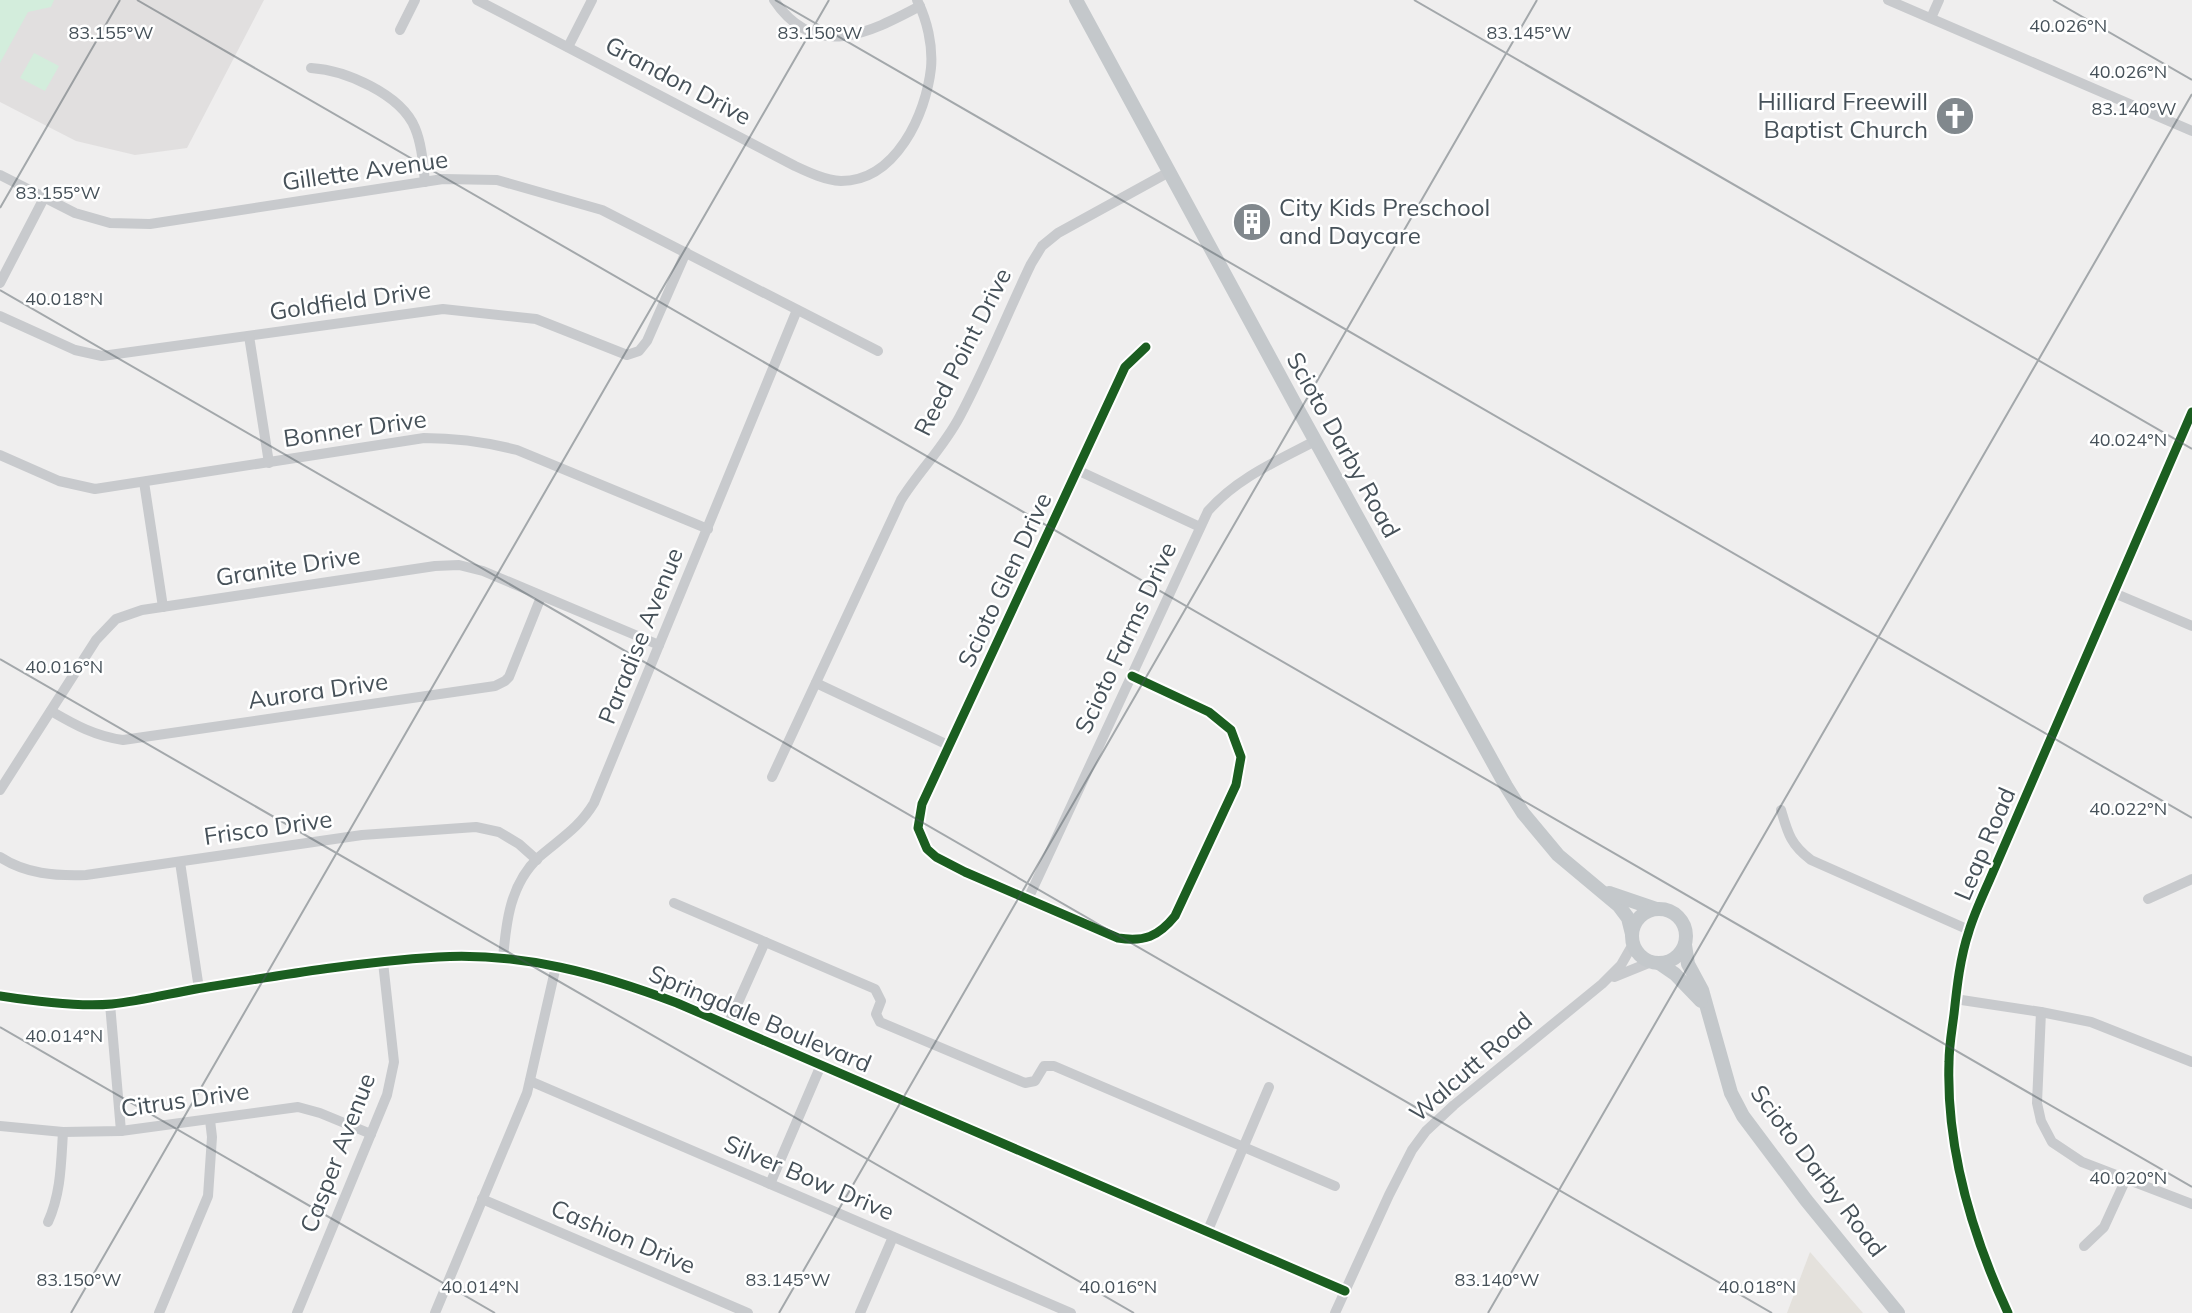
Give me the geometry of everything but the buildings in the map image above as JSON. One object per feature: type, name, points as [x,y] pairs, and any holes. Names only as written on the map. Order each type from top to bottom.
[{"type":"main road","name":"Scioto Darby Road","points":[[1076,0],[1315,441],[1523,813],[1558,855],[1619,906],[1628,918],[1633,939]]},
{"type":"main road","name":"Scioto Darby Road","points":[[1601,890],[1656,909]]},
{"type":"main road","points":[[1656,909],[1665,910],[1681,920],[1685,928],[1685,945],[1675,958],[1655,963],[1637,952],[1633,939],[1640,918],[1656,909]]},
{"type":"main road","name":"Scioto Darby Road","points":[[1685,945],[1688,964],[1702,990],[1731,1093],[1743,1116],[1806,1200],[1898,1313]]},
{"type":"main road","name":"Scioto Darby Road","points":[[1655,963],[1675,974],[1706,1008]]},
{"type":"street","points":[[400,30],[415,0]]},
{"type":"street","name":"Grandon Drive","points":[[477,0],[814,175],[841,181],[864,176],[887,163],[898,152],[922,105],[928,88],[931,55],[926,22],[918,3]]},
{"type":"street","points":[[568,47],[592,0]]},
{"type":"street","points":[[774,0],[792,21],[819,34],[840,37],[862,34],[878,28],[918,3]]},
{"type":"street","points":[[1888,0],[2192,131]]},
{"type":"street","points":[[1931,18],[1939,0]]},
{"type":"street","points":[[311,68],[330,69],[346,74],[398,105],[416,129],[425,182]]},
{"type":"street","name":"Reed Point Drive","points":[[772,777],[901,500],[960,416],[1042,246],[1058,233],[1170,172]]},
{"type":"street","name":"Gillette Avenue","points":[[0,175],[75,213],[110,223],[150,224],[443,179],[497,180],[602,210],[878,351]]},
{"type":"street","points":[[0,283],[44,198]]},
{"type":"street","name":"Goldfield Drive","points":[[0,316],[75,350],[102,356],[443,309],[536,319],[627,355],[639,351],[647,341],[686,252]]},
{"type":"street","name":"Paradise Avenue","points":[[503,959],[506,917],[517,889],[537,860],[583,821],[594,803],[797,310]]},
{"type":"street","points":[[249,336],[269,463]]},
{"type":"street","name":"Scioto Glen Drive","points":[[1028,899],[936,857],[921,837],[918,828],[919,811],[1125,367],[1146,347]]},
{"type":"street","name":"Leap Road","points":[[2008,1313],[1989,1270],[1964,1191],[1957,1158],[1949,1092],[1949,1060],[1958,974],[1969,930],[2192,412]]},
{"type":"street","name":"Bonner Drive","points":[[0,455],[59,481],[95,489],[424,439],[454,438],[487,442],[517,450],[708,529]]},
{"type":"street","name":"Scioto Farms Drive","points":[[1028,899],[1208,511],[1240,481],[1315,441]]},
{"type":"street","points":[[1077,470],[1200,527]]},
{"type":"street","points":[[144,482],[163,607]]},
{"type":"street","name":"Granite Drive","points":[[0,790],[96,640],[116,619],[142,610],[435,566],[459,565],[483,571],[659,645]]},
{"type":"street","points":[[2114,593],[2192,626]]},
{"type":"street","name":"Aurora Drive","points":[[51,711],[102,737],[123,740],[495,686],[509,677],[541,597]]},
{"type":"street","points":[[1028,899],[1118,937],[1134,941],[1151,938],[1164,929],[1175,916],[1236,785],[1241,757],[1231,730],[1209,712],[1132,676]]},
{"type":"street","points":[[816,683],[950,746]]},
{"type":"street","points":[[1781,810],[1788,835],[1797,850],[1811,860],[1969,930]]},
{"type":"street","name":"Frisco Drive","points":[[0,857],[31,872],[65,876],[103,874],[362,835],[475,827],[499,832],[519,844],[537,860]]},
{"type":"street","points":[[180,862],[199,989]]},
{"type":"street","points":[[2148,899],[2192,878]]},
{"type":"street","points":[[674,903],[875,989],[881,1001],[876,1017],[880,1022],[1025,1083],[1035,1081],[1044,1066],[1054,1066],[1335,1186]]},
{"type":"street","name":"Walcutt Road","points":[[1335,1313],[1406,1161],[1426,1131],[1602,984],[1620,965],[1633,939]]},
{"type":"street","points":[[728,1025],[765,942]]},
{"type":"street","name":"Springdale Boulevard","points":[[0,996],[31,1001],[110,1004],[383,962],[441,957],[503,959],[555,966],[621,982],[728,1025],[1345,1290]]},
{"type":"street","name":"Casper Avenue","points":[[297,1313],[387,1096],[394,1062],[383,962]]},
{"type":"street","name":"Walcutt Road","points":[[1602,984],[1626,970],[1655,963]]},
{"type":"street","points":[[435,1313],[527,1093],[555,966]]},
{"type":"street","points":[[1955,999],[2091,1022],[2192,1062]]},
{"type":"street","points":[[110,1004],[121,1131]]},
{"type":"street","points":[[2041,1012],[2036,1103],[2041,1121],[2052,1142],[2067,1153],[2192,1204]]},
{"type":"street","points":[[770,1184],[821,1065]]},
{"type":"street","name":"Silver Bow Drive","points":[[530,1081],[1071,1313]]},
{"type":"street","points":[[1208,1230],[1269,1087]]},
{"type":"street","name":"Citrus Drive","points":[[0,1126],[63,1132],[121,1131],[298,1107],[371,1134]]},
{"type":"street","points":[[159,1313],[208,1196],[212,1138],[210,1120]]},
{"type":"street","points":[[48,1222],[57,1202],[60,1184],[63,1132]]},
{"type":"street","points":[[2084,1246],[2104,1227],[2126,1179]]},
{"type":"street","name":"Cashion Drive","points":[[482,1199],[746,1313]]},
{"type":"street","points":[[860,1313],[892,1237]]},
{"type":"shaded area","points":[[0,0],[264,0],[187,148],[135,155],[76,141],[0,102]]},
{"type":"shaded area","points":[[1810,1252],[1863,1313],[1787,1313]]},
{"type":"green space","points":[[0,0],[54,0],[51,7],[28,12],[0,63]]},
{"type":"green space","points":[[34,53],[59,66],[45,91],[20,78]]},
{"type":"cycle path","points":[[1132,676],[1209,712],[1231,730],[1241,757],[1236,785],[1175,916],[1163,929],[1143,938],[1118,938],[965,872],[936,857],[927,849],[918,828],[922,804],[1125,367],[1146,347]]},
{"type":"cycle path","points":[[2008,1313],[1973,1222],[1952,1127],[1949,1056],[1961,962],[1977,909],[2192,412]]},
{"type":"cycle path","points":[[0,996],[41,1002],[112,1004],[317,970],[438,957],[500,958],[560,967],[590,974],[677,1003],[1345,1291]]},
{"type":"place","name":"Hilliard Freewill Baptist Church","points":[[1955,116]]},
{"type":"place","name":"City Kids Preschool and Daycare","points":[[1252,222]]}]
